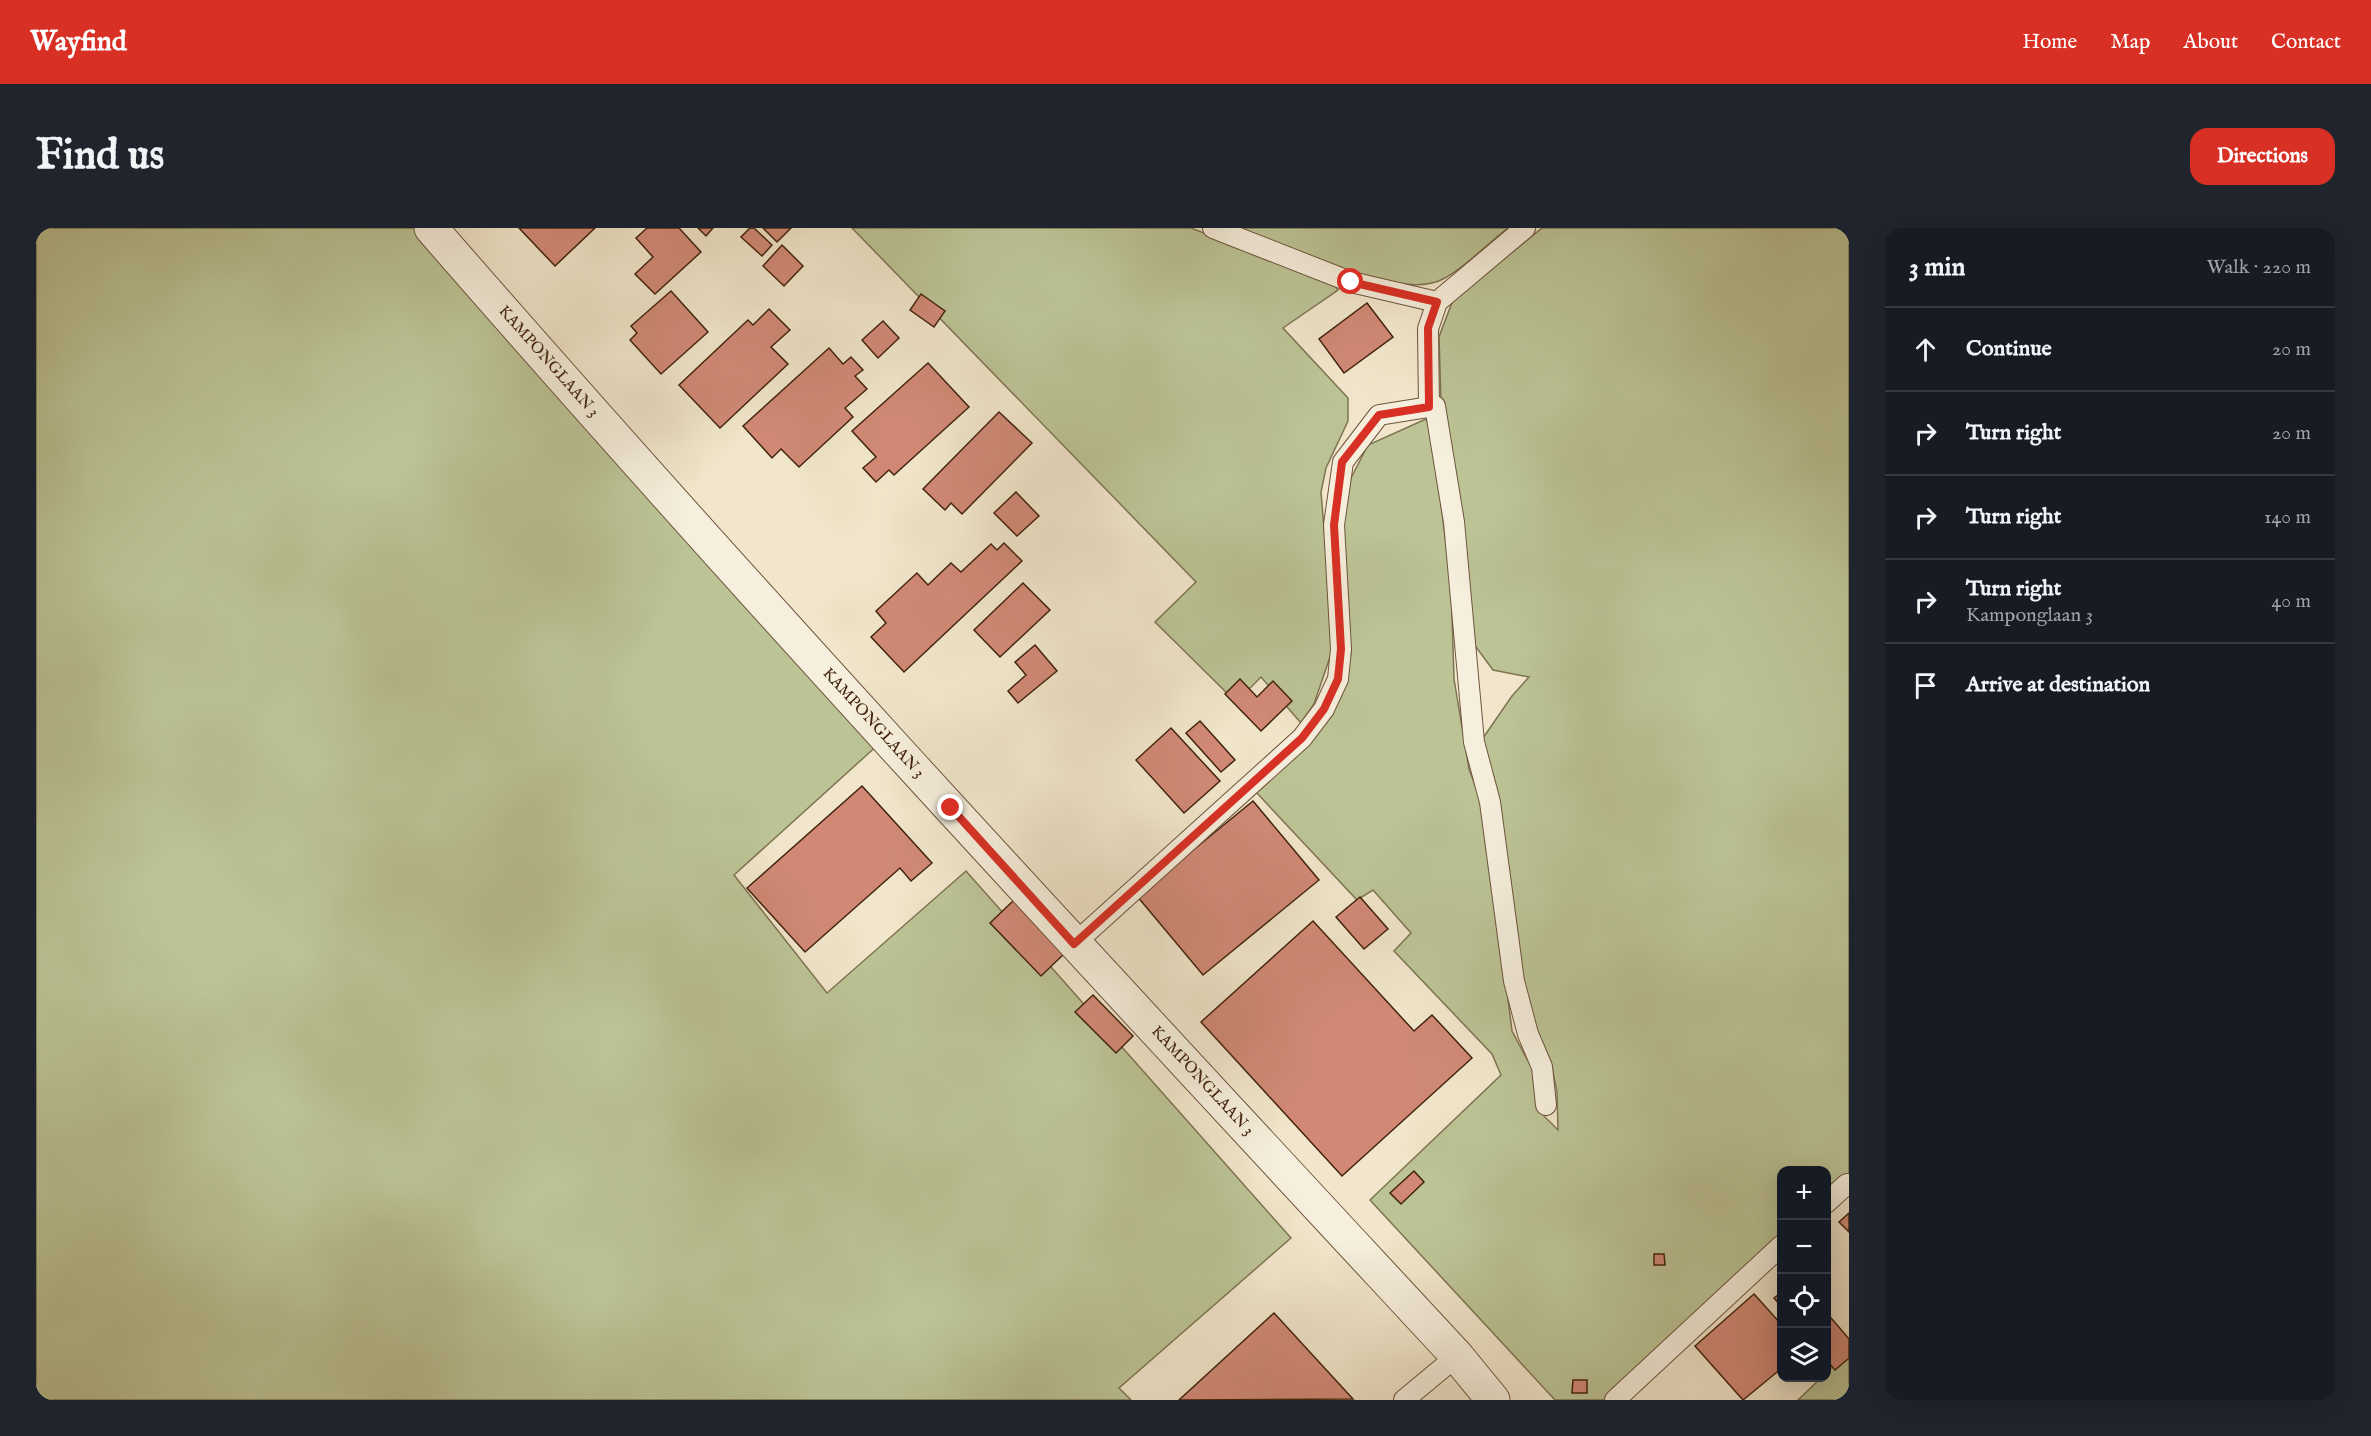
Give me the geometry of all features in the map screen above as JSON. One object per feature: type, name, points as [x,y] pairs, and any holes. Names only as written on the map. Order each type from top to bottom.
[{"type":"street","name":"KAMPONGLAAN 3","points":[[431,228],[593,414],[1074,944],[1456,1356],[1493,1400]]},
{"type":"lane","points":[[1213,228],[1351,282],[1437,302]]},
{"type":"lane","points":[[1429,407],[1428,328],[1437,302],[1525,228]]},
{"type":"lane","points":[[1074,944],[1302,738],[1324,709],[1338,679],[1341,649],[1334,525],[1342,462],[1379,415],[1435,406],[1454,522],[1474,742],[1490,802],[1514,981],[1528,1034],[1542,1067],[1546,1105]]},
{"type":"lane","points":[[1831,1199],[1847,1184]]},
{"type":"lane","points":[[1615,1400],[1777,1250]]},
{"type":"lane","points":[[1404,1400],[1456,1356]]},
{"type":"green space","points":[[36,228],[426,228],[880,743],[734,875],[827,993],[966,871],[1291,1238],[1119,1388],[1131,1400],[36,1400]]},
{"type":"green space","points":[[852,228],[1191,228],[1332,282],[1338,290],[1283,328],[1348,398],[1348,421],[1326,468],[1321,492],[1332,624],[1331,654],[1314,704],[1301,723],[1261,677],[1236,702],[1155,622],[1196,582]]},
{"type":"green space","points":[[1234,228],[1508,228],[1468,262],[1443,279],[1423,284],[1398,284],[1339,269]]},
{"type":"green space","points":[[1542,228],[1849,228],[1849,1191],[1831,1207],[1831,1166],[1777,1166],[1777,1253],[1615,1400],[1555,1400],[1370,1200],[1501,1075],[1492,1054],[1394,951],[1411,933],[1373,890],[1357,900],[1255,791],[1344,688],[1351,653],[1341,531],[1351,478],[1368,445],[1426,419],[1432,432],[1451,584],[1454,679],[1469,769],[1484,809],[1512,1031],[1534,1072],[1539,1111],[1558,1130],[1557,1092],[1551,1062],[1529,1011],[1483,738],[1512,696],[1529,677],[1493,670],[1473,643],[1441,401],[1439,337],[1453,300]]},
{"type":"green space","points":[[1849,1350],[1849,1400],[1798,1400],[1817,1382],[1831,1382],[1831,1368]]},
{"type":"building","points":[[519,228],[595,228],[555,266]]},
{"type":"building","points":[[647,228],[679,228],[701,252],[655,294],[635,274],[653,257],[636,238]]},
{"type":"building","points":[[698,228],[713,228],[706,236]]},
{"type":"building","points":[[750,228],[754,228],[772,245],[762,256],[741,237]]},
{"type":"building","points":[[763,228],[791,228],[777,242]]},
{"type":"building","points":[[782,245],[803,266],[784,286],[763,266]]},
{"type":"building","points":[[671,291],[708,332],[661,374],[630,340],[637,333],[631,326]]},
{"type":"building","points":[[921,294],[945,311],[934,327],[910,310]]},
{"type":"building","points":[[1367,303],[1393,337],[1344,373],[1319,339]]},
{"type":"building","points":[[769,309],[790,330],[771,347],[788,364],[720,428],[679,385],[748,320],[753,325]]},
{"type":"building","points":[[883,321],[899,338],[878,358],[862,340]]},
{"type":"building","points":[[829,348],[843,364],[851,357],[863,370],[855,376],[867,389],[845,408],[853,417],[799,467],[781,449],[772,458],[743,426]]},
{"type":"building","points":[[928,363],[969,407],[894,475],[889,470],[876,482],[863,468],[876,457],[852,431]]},
{"type":"building","points":[[999,412],[1032,443],[962,514],[951,503],[945,510],[923,489]]},
{"type":"building","points":[[1016,492],[1039,516],[1017,536],[994,513]]},
{"type":"building","points":[[1004,543],[1022,561],[904,672],[871,637],[886,623],[876,611],[917,573],[928,585],[951,563],[961,572],[991,544],[997,550]]},
{"type":"building","points":[[1023,583],[1050,610],[1000,657],[974,630]]},
{"type":"building","points":[[1035,645],[1057,671],[1018,703],[1008,691],[1026,675],[1015,662]]},
{"type":"building","points":[[1240,679],[1257,697],[1273,681],[1292,701],[1261,731],[1225,694]]},
{"type":"building","points":[[1200,721],[1235,760],[1221,772],[1186,733]]},
{"type":"building","points":[[1171,728],[1220,781],[1184,813],[1136,760]]},
{"type":"building","points":[[862,786],[932,863],[911,881],[900,868],[805,952],[747,888]]},
{"type":"building","points":[[1253,801],[1319,880],[1203,975],[1137,896]]},
{"type":"building","points":[[1360,897],[1388,929],[1364,949],[1336,917]]},
{"type":"building","points":[[1014,900],[1065,953],[1041,976],[990,923]]},
{"type":"building","points":[[1313,921],[1414,1031],[1432,1015],[1472,1058],[1342,1176],[1201,1022]]},
{"type":"building","points":[[1093,995],[1133,1036],[1116,1053],[1075,1012]]},
{"type":"building","points":[[1414,1171],[1424,1182],[1401,1204],[1390,1193]]},
{"type":"building","points":[[1849,1213],[1849,1232],[1839,1222]]},
{"type":"building","points":[[1654,1254],[1664,1254],[1665,1265],[1654,1265]]},
{"type":"building","points":[[1754,1294],[1777,1319],[1777,1372],[1743,1400],[1695,1346]]},
{"type":"building","points":[[1274,1313],[1353,1399],[1179,1400]]},
{"type":"building","points":[[1831,1318],[1849,1339],[1849,1358],[1835,1370],[1831,1366]]},
{"type":"building","points":[[1573,1380],[1587,1380],[1587,1393],[1572,1393]]},
{"type":"route","points":[[951,808],[1074,944],[1302,738],[1324,709],[1338,679],[1341,649],[1334,525],[1342,462],[1379,415],[1429,407],[1428,328],[1437,302],[1351,282]]}]
